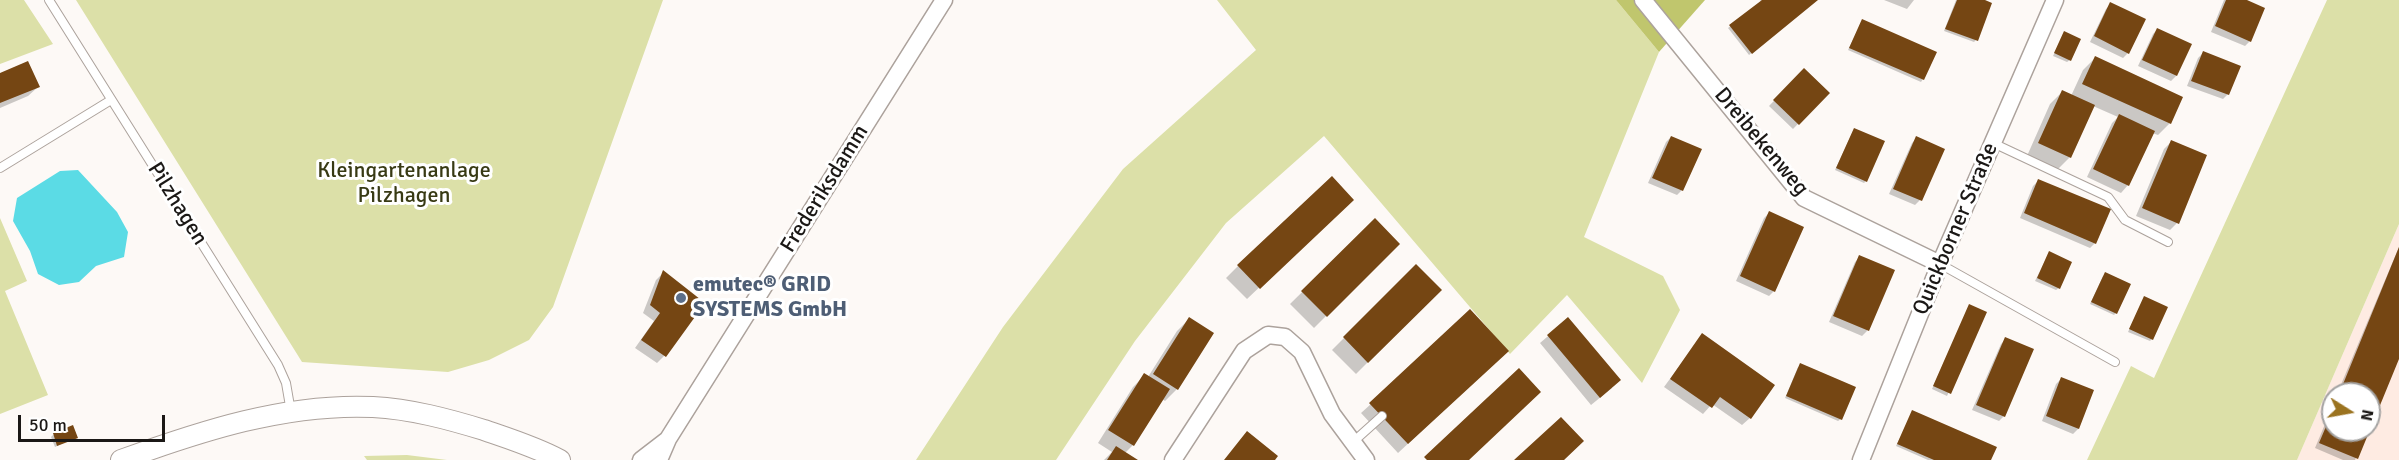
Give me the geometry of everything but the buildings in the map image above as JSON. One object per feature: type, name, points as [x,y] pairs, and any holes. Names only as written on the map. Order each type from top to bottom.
[{"type":"street","name":"Frederiksdamm","points":[[659,460],[668,439],[944,0]]},
{"type":"street","name":"Dreibekenweg","points":[[1643,0],[1804,198],[1940,264]]},
{"type":"street","name":"Quickborner Straße","points":[[1861,460],[1940,264],[2055,0]]},
{"type":"street","points":[[1173,460],[1244,351],[1268,334],[1285,338],[1302,352],[1332,414],[1366,460]]},
{"type":"street","points":[[121,460],[183,437],[224,425],[291,413],[350,407],[411,411],[520,442],[560,460]]},
{"type":"street","name":"Frederiksdamm","points":[[641,460],[668,439]]},
{"type":"lane","name":"Pilzhagen","points":[[49,0],[278,365],[286,383],[291,413]]},
{"type":"lane","points":[[0,168],[111,100]]},
{"type":"lane","points":[[1993,143],[2108,197],[2125,220],[2168,242]]},
{"type":"lane","points":[[1940,264],[2115,363]]},
{"type":"lane","points":[[1352,443],[1382,416]]},
{"type":"shaded area","points":[[2399,224],[2399,460],[2297,460],[2321,404],[2321,442],[2381,442],[2381,382],[2331,382]]},
{"type":"green space","points":[[0,0],[24,0],[53,44],[0,64]]},
{"type":"green space","name":"Kleingartenanlage Pilzhagen","points":[[76,0],[663,0],[553,307],[529,340],[489,360],[448,372],[302,362]]},
{"type":"green space","points":[[1217,0],[1616,0],[1659,52],[1584,237],[1663,276],[1680,310],[1642,383],[1567,295],[1510,354],[1324,136],[1226,223],[1135,341],[1056,460],[916,460],[1003,327],[1123,169],[1256,50]]},
{"type":"green space","points":[[1616,0],[1705,0],[1659,52]]},
{"type":"green space","points":[[2327,0],[2399,0],[2399,224],[2331,382],[2321,382],[2321,404],[2297,460],[2087,460],[2131,366],[2154,378]]},
{"type":"green space","points":[[0,218],[27,281],[5,291],[48,395],[0,414]]},
{"type":"green space","points":[[407,455],[447,460],[367,460],[364,456]]},
{"type":"water","points":[[78,170],[117,212],[128,232],[124,257],[96,266],[79,282],[59,285],[38,274],[30,251],[13,221],[17,198],[60,171]]},
{"type":"place","name":"emutec® GRID SYSTEMS GmbH","points":[[681,298]]}]
